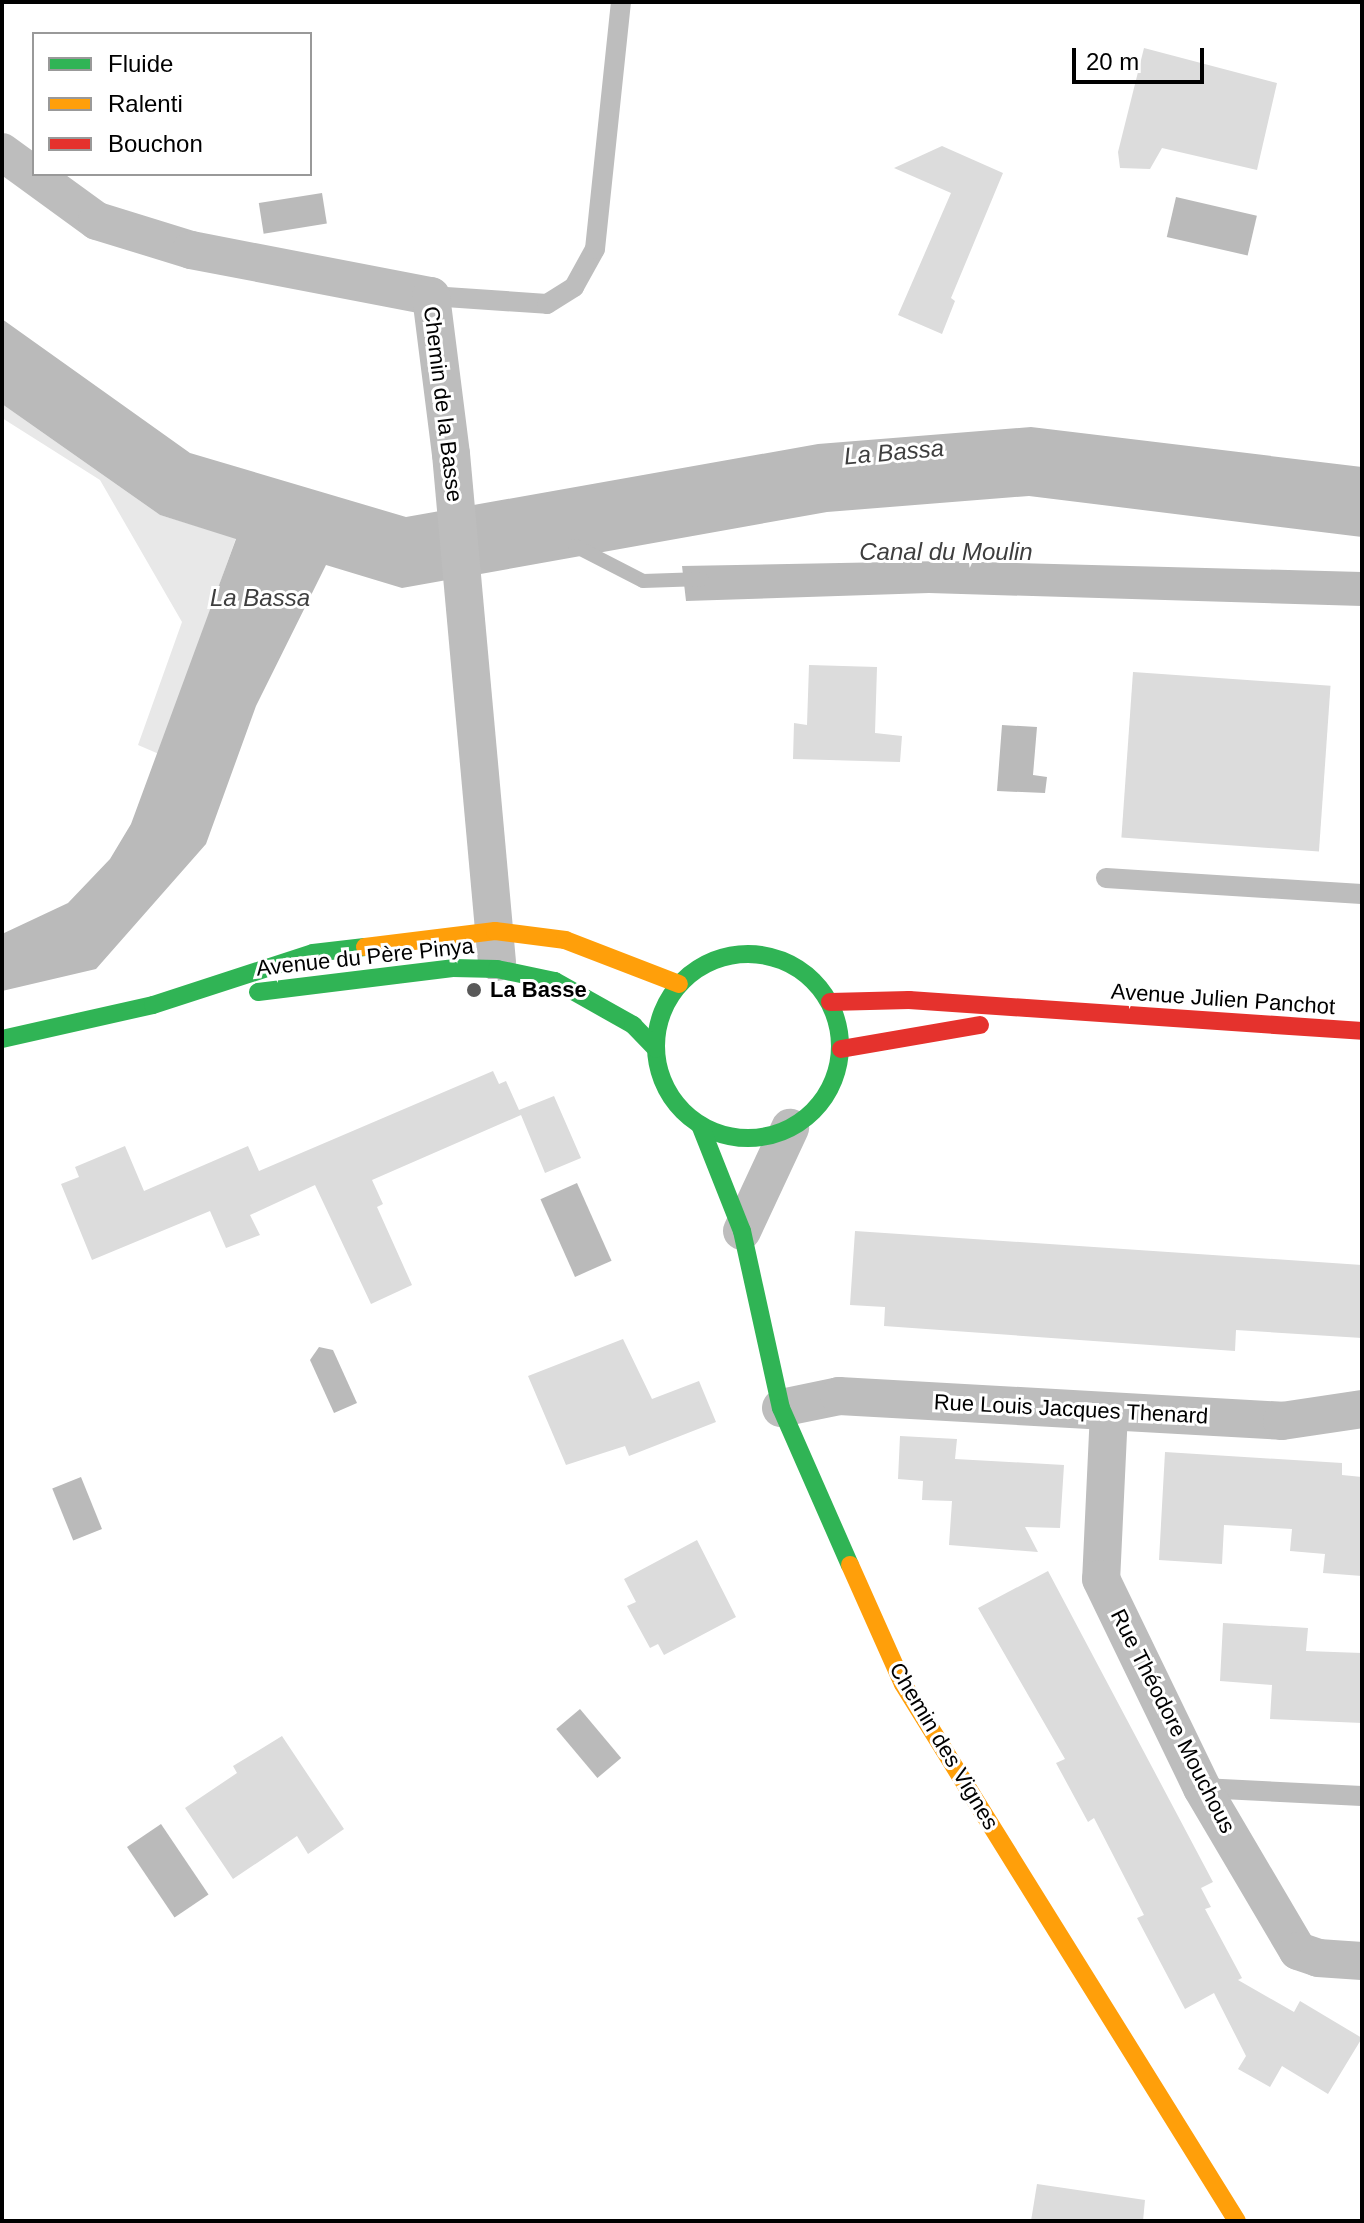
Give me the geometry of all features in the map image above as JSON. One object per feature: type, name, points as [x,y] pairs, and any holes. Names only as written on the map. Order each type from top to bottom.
[{"type":"main road","name":"Avenue du Père Pinya","points":[[2,1039],[153,1005],[313,953],[495,931],[565,940],[679,984]]},
{"type":"main road","points":[[760,954],[788,962],[812,979],[830,1002],[841,1049],[827,1095],[790,1128],[760,1138],[729,1136],[700,1125],[668,1092],[656,1049],[658,1026],[679,984],[702,965],[730,956],[760,954]]},
{"type":"main road","name":"Avenue du Père Pinya","points":[[153,1005],[453,968],[497,969],[555,981],[633,1025],[656,1049]]},
{"type":"main road","name":"Avenue Julien Panchot","points":[[830,1002],[909,1000],[1362,1031]]},
{"type":"main road","name":"Avenue Julien Panchot","points":[[841,1049],[916,1033],[1082,1014]]},
{"type":"main road","name":"Chemin des Vignes","points":[[700,1125],[742,1231],[781,1408],[903,1684],[1237,2221]]},
{"type":"street","name":"Chemin de la Basse","points":[[2,152],[32,174]]},
{"type":"street","name":"Chemin de la Basse","points":[[35,176],[97,221],[191,250],[431,296],[451,454],[497,969]]},
{"type":"street","points":[[742,1231],[790,1128]]},
{"type":"street","name":"Rue Louis Jacques Thenard","points":[[781,1408],[839,1396],[1282,1421],[1362,1409]]},
{"type":"street","name":"Rue Théodore Mouchous","points":[[1109,1412],[1101,1579],[1202,1788],[1298,1951],[1318,1958],[1362,1961]]},
{"type":"lane","points":[[431,296],[547,304],[574,287],[595,249],[621,2]]},
{"type":"lane","points":[[1106,878],[1362,894]]},
{"type":"lane","points":[[1202,1788],[1362,1796]]},
{"type":"shaded area","points":[[2,404],[160,515],[236,538],[159,754],[138,745],[182,622],[100,480],[2,418]]},
{"type":"water","points":[[322,193],[327,224],[264,234],[259,203]]},
{"type":"water","points":[[1176,197],[1257,216],[1248,256],[1167,237]]},
{"type":"water","name":"La Bassa","points":[[2,319],[190,453],[406,517],[818,444],[1031,427],[1362,467],[1362,537],[1029,496],[827,512],[402,588],[326,565],[256,706],[206,844],[96,969],[2,991],[2,934],[68,903],[110,859],[131,824],[236,539],[160,515],[2,404]]},
{"type":"water","points":[[944,561],[1362,572],[1362,606],[929,593],[686,601],[682,566]]},
{"type":"water","points":[[1002,725],[1037,727],[1033,775],[1047,777],[1045,793],[997,791]]},
{"type":"water","points":[[577,1183],[612,1261],[575,1277],[540,1199]]},
{"type":"water","points":[[319,1347],[333,1350],[357,1403],[334,1413],[310,1360]]},
{"type":"water","points":[[81,1477],[102,1529],[73,1541],[52,1489]]},
{"type":"water","points":[[580,1709],[621,1758],[597,1778],[556,1729]]},
{"type":"water","points":[[161,1824],[209,1894],[175,1917],[127,1847]]},
{"type":"building","points":[[1144,48],[1277,83],[1257,170],[1162,148],[1150,169],[1120,168],[1118,152]]},
{"type":"building","points":[[942,146],[1003,173],[951,298],[955,301],[942,334],[898,315],[951,193],[894,168]]},
{"type":"building","points":[[809,665],[877,667],[875,733],[902,736],[900,762],[793,759],[794,723],[807,725]]},
{"type":"building","points":[[1133,672],[1331,686],[1319,851],[1121,838]]},
{"type":"building","points":[[493,1071],[499,1084],[506,1081],[519,1110],[554,1096],[581,1158],[545,1173],[521,1115],[372,1180],[383,1204],[377,1207],[412,1285],[371,1304],[315,1185],[250,1215],[260,1235],[226,1248],[210,1211],[92,1260],[61,1184],[79,1177],[75,1167],[125,1146],[144,1191],[248,1146],[259,1171]]},
{"type":"building","points":[[855,1231],[1362,1265],[1362,1338],[1236,1330],[1235,1351],[884,1326],[885,1307],[850,1305]]},
{"type":"building","points":[[623,1339],[652,1399],[699,1381],[716,1422],[629,1456],[625,1446],[566,1465],[528,1376]]},
{"type":"building","points":[[900,1436],[957,1439],[955,1459],[1064,1465],[1060,1528],[1025,1527],[1038,1552],[949,1545],[952,1501],[922,1500],[923,1481],[898,1479]]},
{"type":"building","points":[[1165,1452],[1342,1463],[1342,1475],[1362,1477],[1362,1576],[1323,1573],[1325,1554],[1290,1551],[1292,1529],[1224,1525],[1222,1564],[1159,1560]]},
{"type":"building","points":[[697,1540],[736,1617],[664,1655],[658,1644],[650,1648],[627,1606],[636,1602],[624,1579]]},
{"type":"building","points":[[1048,1571],[1213,1882],[1201,1888],[1211,1907],[1205,1909],[1242,1978],[1238,1980],[1294,2012],[1300,2001],[1362,2038],[1328,2094],[1282,2066],[1270,2087],[1238,2069],[1246,2056],[1214,1993],[1185,2009],[1137,1918],[1144,1915],[1094,1818],[1088,1822],[1056,1763],[1065,1759],[978,1608]]},
{"type":"building","points":[[1223,1623],[1308,1628],[1306,1651],[1362,1653],[1362,1723],[1270,1719],[1272,1685],[1220,1681]]},
{"type":"building","points":[[282,1736],[344,1829],[308,1854],[297,1836],[233,1879],[185,1808],[237,1773],[233,1766]]},
{"type":"building","points":[[1037,2184],[1145,2200],[1143,2221],[1031,2221]]},
{"type":"waterway","name":"Canal du Moulin","points":[[575,546],[643,581],[702,579]]},
{"type":"traffic: fast","points":[[2,1039],[153,1005],[313,953],[365,947]]},
{"type":"traffic: fast","points":[[748,954],[783,961],[813,981],[833,1011],[840,1046],[833,1081],[813,1111],[783,1131],[748,1138],[713,1131],[683,1111],[663,1081],[656,1046],[663,1011],[683,981],[713,961],[748,954]]},
{"type":"traffic: fast","points":[[258,992],[453,968],[497,969],[555,981],[633,1025],[656,1049]]},
{"type":"traffic: fast","points":[[700,1125],[742,1231],[781,1408],[850,1565]]},
{"type":"traffic: slow","points":[[365,947],[495,931],[565,940],[679,984]]},
{"type":"traffic: slow","points":[[850,1565],[903,1684],[1237,2221]]},
{"type":"traffic: jam","points":[[830,1002],[909,1000],[1362,1031]]},
{"type":"traffic: jam","points":[[841,1049],[980,1025]]},
{"type":"place","name":"La Basse","points":[[474,990]]}]
